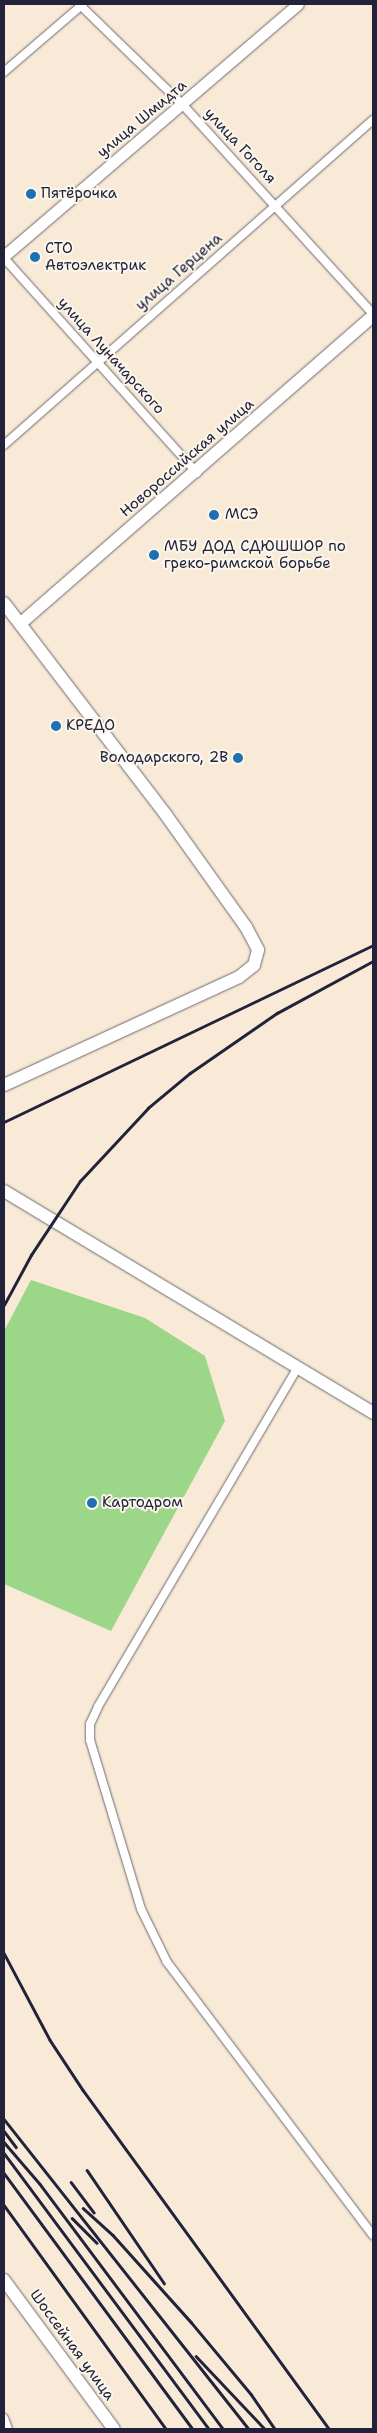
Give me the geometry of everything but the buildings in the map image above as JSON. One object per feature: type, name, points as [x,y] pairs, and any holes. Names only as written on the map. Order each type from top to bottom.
[{"type":"main road","name":"Новороссийская улица","points":[[22,623],[197,473],[373,315]]},
{"type":"main road","points":[[4,602],[22,623],[166,815],[246,927],[258,950],[254,965],[248,971],[4,1085]]},
{"type":"main road","points":[[4,1190],[373,1413]]},
{"type":"main road","name":"Шоссейная улица","points":[[4,2280],[114,2429]]},
{"type":"street","name":"улица Гоголя","points":[[81,4],[182,104],[373,315]]},
{"type":"street","points":[[4,72],[81,4]]},
{"type":"street","name":"улица Шмидта","points":[[4,257],[298,4]]},
{"type":"street","name":"улица Герцена","points":[[4,445],[373,120]]},
{"type":"street","name":"улица Луначарского","points":[[4,257],[197,473]]},
{"type":"street","points":[[298,1368],[98,1707],[90,1724],[90,1740],[141,1909],[167,1962],[373,2235]]},
{"type":"street","points":[[4,2418],[8,2429]]},
{"type":"green space","name":"Картодром","points":[[31,1280],[145,1318],[205,1356],[225,1421],[111,1631],[4,1584],[4,1331]]},
{"type":"railway","points":[[4,1122],[373,945]]},
{"type":"railway","points":[[4,1305],[31,1255],[80,1181],[148,1108],[190,1073],[277,1013],[373,961]]},
{"type":"railway","points":[[4,1953],[50,2040],[83,2090],[329,2429]]},
{"type":"railway","points":[[4,2119],[249,2429]]},
{"type":"railway","points":[[4,2131],[16,2147]]},
{"type":"railway","points":[[4,2142],[40,2184],[223,2429]]},
{"type":"railway","points":[[4,2153],[209,2429]]},
{"type":"railway","points":[[87,2170],[164,2283]]},
{"type":"railway","points":[[4,2173],[193,2429]]},
{"type":"railway","points":[[71,2182],[94,2212]]},
{"type":"railway","points":[[4,2205],[166,2429]]},
{"type":"railway","points":[[83,2208],[113,2235],[191,2322],[251,2394],[275,2429]]},
{"type":"railway","points":[[72,2218],[97,2243]]},
{"type":"railway","points":[[196,2356],[265,2429]]},
{"type":"place","name":"Пятёрочка","points":[[31,194]]},
{"type":"place","name":"СТО Автоэлектрик","points":[[35,257]]},
{"type":"place","name":"МСЭ","points":[[214,515]]},
{"type":"place","name":"МБУ ДОД СДЮШШОР по греко-римской борьбе","points":[[154,555]]},
{"type":"place","name":"КРЕДО","points":[[56,726]]},
{"type":"place","name":"Володарского, 2В","points":[[238,758]]},
{"type":"place","name":"Картодром","points":[[92,1503]]}]
